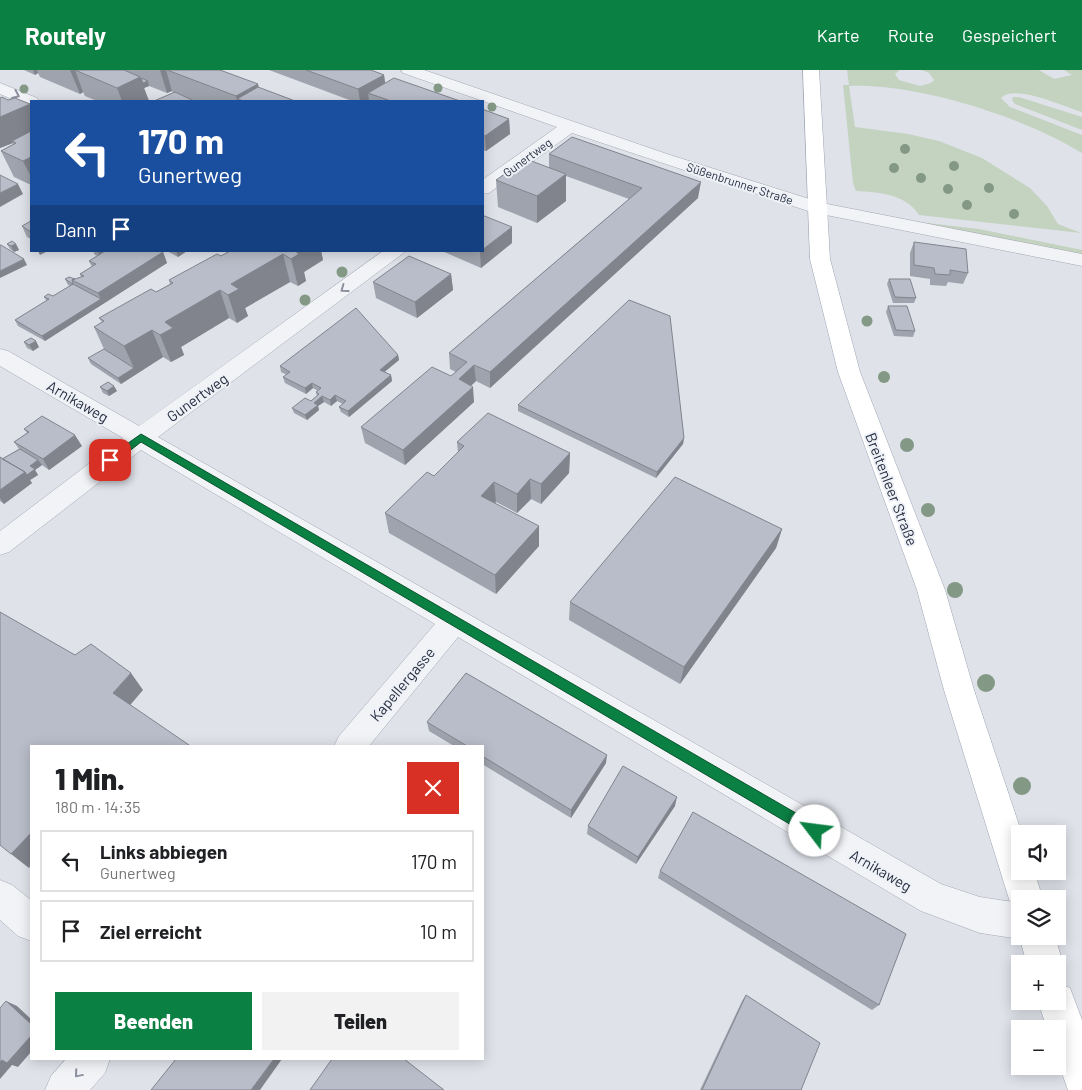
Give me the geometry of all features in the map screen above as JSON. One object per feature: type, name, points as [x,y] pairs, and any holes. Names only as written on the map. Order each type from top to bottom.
[{"type":"main road","name":"Breitenleer Straße","points":[[811,70],[820,259],[849,372],[931,590],[959,690],[1023,890]]},
{"type":"main road","points":[[1060,1010],[1082,1078]]},
{"type":"street","name":"Süßenbrunner Straße","points":[[409,70],[661,158],[818,208],[1082,260]]},
{"type":"street","points":[[0,88],[30,102]]},
{"type":"street","name":"Gunertweg","points":[[484,188],[571,125]]},
{"type":"street","points":[[368,252],[389,256]]},
{"type":"street","name":"Gunertweg","points":[[0,546],[141,437],[389,256]]},
{"type":"street","name":"Arnikaweg","points":[[0,356],[454,622],[933,899],[980,915],[1011,920]]},
{"type":"street","name":"Kapellergasse","points":[[351,745],[454,622]]},
{"type":"street","points":[[0,897],[30,923]]},
{"type":"street","points":[[65,1090],[90,1060]]},
{"type":"green space","points":[[847,70],[900,70],[895,74],[899,80],[920,86],[931,83],[934,80],[929,73],[922,70],[1039,70],[1054,79],[1072,75],[1064,70],[1082,70],[1082,112],[1052,101],[1017,93],[1008,94],[1001,98],[1010,107],[1082,135],[1082,153],[1031,127],[969,105],[906,90],[849,86],[855,127],[908,134],[939,141],[982,158],[1030,188],[1047,206],[1058,224],[1081,233],[919,215],[899,198],[882,193],[856,191],[853,183],[843,85],[849,85]]},
{"type":"green space","points":[[1013,97],[1019,97],[1082,117],[1082,130],[1015,104],[1012,100]]},
{"type":"green space","points":[[901,220],[979,229],[1082,250],[1082,257]]},
{"type":"building","points":[[75,70],[124,70],[140,77],[117,88]]},
{"type":"building","points":[[167,70],[220,70],[258,84],[236,96]]},
{"type":"building","points":[[306,70],[371,70],[384,75],[358,89]]},
{"type":"building","points":[[394,78],[457,100],[388,100],[368,93]]},
{"type":"building","points":[[258,87],[292,100],[240,100],[237,99]]},
{"type":"building","points":[[175,92],[192,100],[156,100]]},
{"type":"building","points":[[0,98],[8,100],[15,98],[30,104],[0,117]]},
{"type":"building","points":[[484,110],[509,119],[485,136]]},
{"type":"building","points":[[30,132],[30,158],[23,161],[1,151],[16,143],[12,141]]},
{"type":"building","points":[[572,137],[701,182],[490,372],[474,365],[459,379],[473,387],[403,450],[361,427],[432,367],[451,376],[467,362],[449,353],[642,188],[549,154]]},
{"type":"building","points":[[526,159],[566,174],[537,196],[496,180]]},
{"type":"building","points":[[0,175],[18,184],[0,193]]},
{"type":"building","points":[[484,216],[512,227],[484,248]]},
{"type":"building","points":[[30,222],[30,231],[22,226]]},
{"type":"building","points":[[12,241],[16,244],[11,246],[7,244]]},
{"type":"building","points":[[914,242],[966,249],[968,273],[950,270],[950,275],[935,274],[934,268],[914,265]]},
{"type":"building","points":[[1,245],[24,259],[0,271]]},
{"type":"building","points":[[103,252],[163,252],[98,293],[72,280],[84,276],[80,274],[96,264],[89,261]]},
{"type":"building","points":[[228,252],[296,252],[299,254],[291,259],[283,254],[231,284],[239,289],[228,295],[220,290],[165,322],[173,328],[160,335],[152,330],[124,346],[94,327],[104,321],[99,318],[151,289],[156,292],[173,283],[169,280],[217,254],[221,256]]},
{"type":"building","points":[[409,256],[451,274],[415,302],[373,282]]},
{"type":"building","points":[[69,277],[75,279],[72,280],[73,284],[65,279]]},
{"type":"building","points":[[889,279],[910,279],[916,298],[895,297]]},
{"type":"building","points":[[73,284],[101,299],[42,336],[15,320],[49,299],[44,297],[48,294],[53,296]]},
{"type":"building","points":[[629,300],[670,316],[684,438],[657,472],[518,405]]},
{"type":"building","points":[[888,306],[907,306],[915,331],[896,330]]},
{"type":"building","points":[[356,308],[398,355],[380,370],[391,375],[348,411],[339,407],[346,401],[335,395],[330,400],[322,396],[314,403],[318,405],[305,415],[292,408],[305,398],[311,401],[319,394],[316,392],[321,388],[312,383],[305,388],[283,377],[290,372],[280,366]]},
{"type":"building","points":[[31,338],[36,341],[29,345],[24,342]]},
{"type":"building","points":[[104,349],[134,368],[118,378],[88,358]]},
{"type":"building","points":[[108,382],[114,386],[107,391],[100,387]]},
{"type":"building","points":[[488,413],[570,453],[541,484],[530,479],[517,494],[494,482],[481,496],[539,526],[495,575],[385,513],[427,472],[434,476],[464,446],[457,442]]},
{"type":"building","points":[[42,416],[75,435],[43,459],[14,442],[29,432],[24,429]]},
{"type":"building","points":[[20,449],[38,460],[30,466],[35,469],[27,475],[2,459]]},
{"type":"building","points":[[0,457],[25,472],[0,490]]},
{"type":"building","points":[[675,477],[782,529],[684,667],[570,602]]},
{"type":"building","points":[[0,612],[75,655],[91,644],[131,673],[113,693],[189,745],[30,745],[30,834],[11,854],[0,845]]},
{"type":"building","points":[[466,673],[607,755],[571,810],[484,757],[484,745],[465,745],[427,722]]},
{"type":"building","points":[[623,766],[677,797],[638,857],[588,826]]},
{"type":"building","points":[[693,812],[906,934],[879,1005],[660,871]]},
{"type":"building","points":[[746,995],[820,1043],[801,1090],[702,1090]]},
{"type":"building","points":[[6,1001],[30,1023],[30,1037],[7,1063],[2,1060],[0,1062],[0,1008]]},
{"type":"building","points":[[175,1060],[273,1060],[251,1090],[151,1090]]},
{"type":"building","points":[[331,1060],[405,1060],[444,1090],[310,1090]]},
{"type":"route","points":[[110,460],[141,437],[454,622],[815,831]]}]
